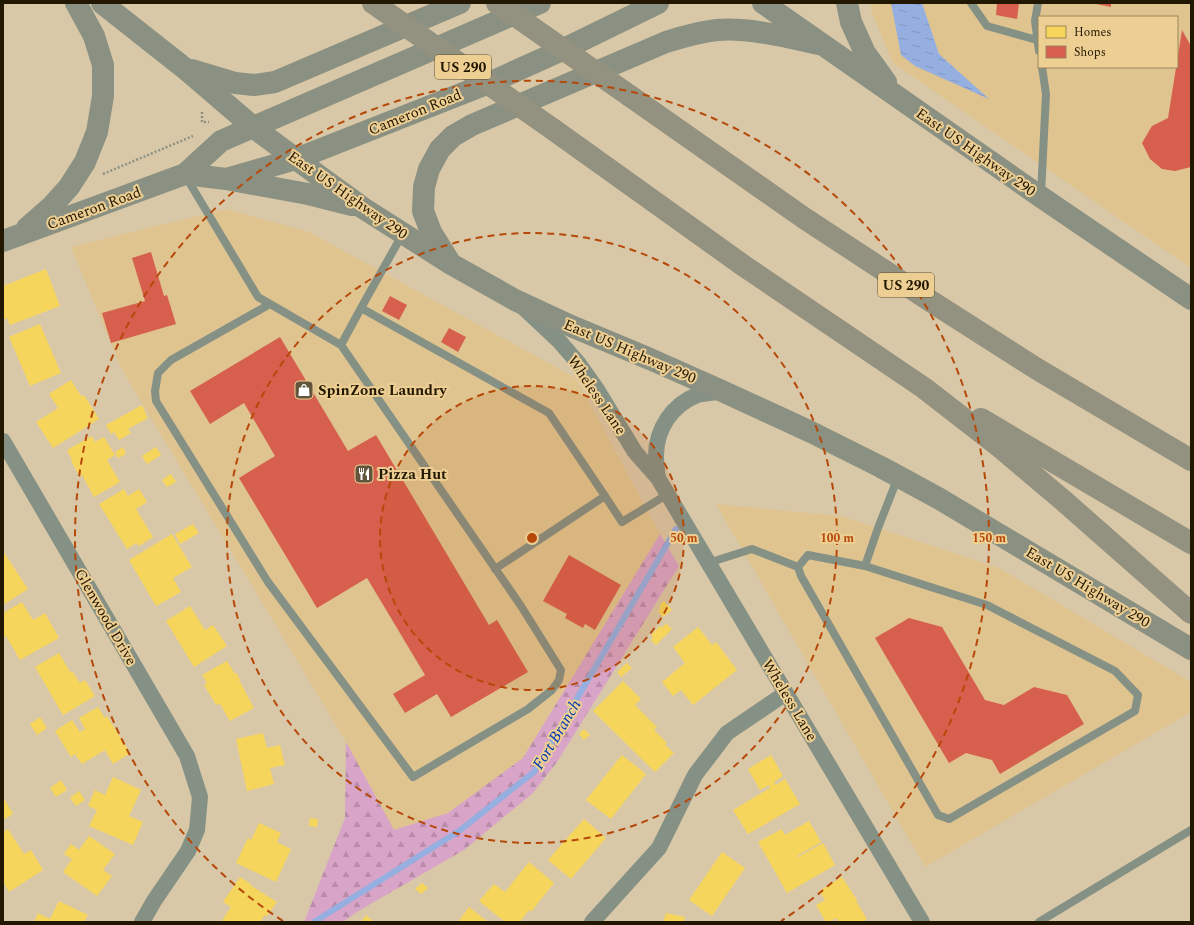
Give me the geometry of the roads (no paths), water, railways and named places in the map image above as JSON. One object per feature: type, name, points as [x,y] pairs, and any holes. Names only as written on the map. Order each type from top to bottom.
[{"type":"highway","name":"US 290","points":[[373,3],[744,266],[924,388],[1012,436],[1191,544]]},
{"type":"highway","name":"US 290","points":[[497,3],[804,218],[1037,369],[1191,460]]},
{"type":"highway","points":[[924,388],[1000,447],[1191,613]]},
{"type":"main road","points":[[11,239],[52,206],[69,188],[85,162],[97,132],[103,96],[103,65],[94,36],[76,3]]},
{"type":"main road","name":"East US Highway 290","points":[[102,3],[183,67],[254,127],[296,159],[363,208],[451,264],[515,300],[571,326],[650,358],[722,391],[811,432],[898,476],[938,498],[1191,649]]},
{"type":"main road","points":[[183,67],[235,82],[254,85],[275,82],[460,3]]},
{"type":"main road","name":"Cameron Road","points":[[11,239],[185,174],[221,141],[540,3]]},
{"type":"main road","name":"Cameron Road","points":[[185,174],[226,179],[296,159],[489,83],[560,51],[658,3]]},
{"type":"main road","name":"East US Highway 290","points":[[763,3],[1041,197],[1191,299]]},
{"type":"main road","points":[[847,3],[852,22],[865,53],[896,96]]},
{"type":"main road","points":[[451,264],[431,232],[423,211],[424,187],[429,169],[440,149],[453,136],[472,125],[666,42],[690,35],[718,30],[752,31],[823,45]]},
{"type":"main road","points":[[226,179],[308,194],[363,208]]},
{"type":"street","name":"Wheless Lane","points":[[515,300],[560,342],[579,364],[596,388],[635,452],[658,478],[922,922]]},
{"type":"street","name":"Wheless Lane","points":[[658,478],[656,455],[658,439],[665,422],[673,410],[684,401],[699,395],[722,391]]},
{"type":"street","name":"Glenwood Drive","points":[[3,440],[187,756],[200,797],[197,830],[188,851],[154,901],[142,922]]},
{"type":"street","points":[[592,922],[659,848],[695,776],[727,733],[786,693]]},
{"type":"lane","points":[[971,3],[988,26],[1037,40]]},
{"type":"lane","points":[[1038,3],[1036,21],[1038,46]]},
{"type":"lane","points":[[1041,197],[1046,94],[1042,68]]},
{"type":"lane","points":[[185,174],[258,297],[341,345],[521,606],[561,670],[559,680],[552,690],[528,709],[413,778],[268,582],[156,401],[158,373],[171,360],[270,304]]},
{"type":"lane","points":[[341,345],[402,234]]},
{"type":"lane","points":[[361,308],[550,413],[622,522],[668,494]]},
{"type":"lane","points":[[865,566],[898,476]]},
{"type":"lane","points":[[495,569],[605,496]]},
{"type":"lane","points":[[708,563],[752,549],[798,567]]},
{"type":"lane","points":[[808,555],[865,566],[987,605],[1116,672],[1138,695],[1135,711],[949,818],[938,816],[801,576],[798,567],[808,555]]},
{"type":"lane","points":[[1039,922],[1191,830]]},
{"type":"water","points":[[891,3],[922,3],[939,54],[989,99],[915,66],[901,55]]},
{"type":"waterway","name":"Fort Branch","points":[[314,922],[459,831],[534,772],[676,529]]},
{"type":"place","name":"SpinZone Laundry","points":[[304,390]]},
{"type":"place","name":"Pizza Hut","points":[[364,474]]}]
